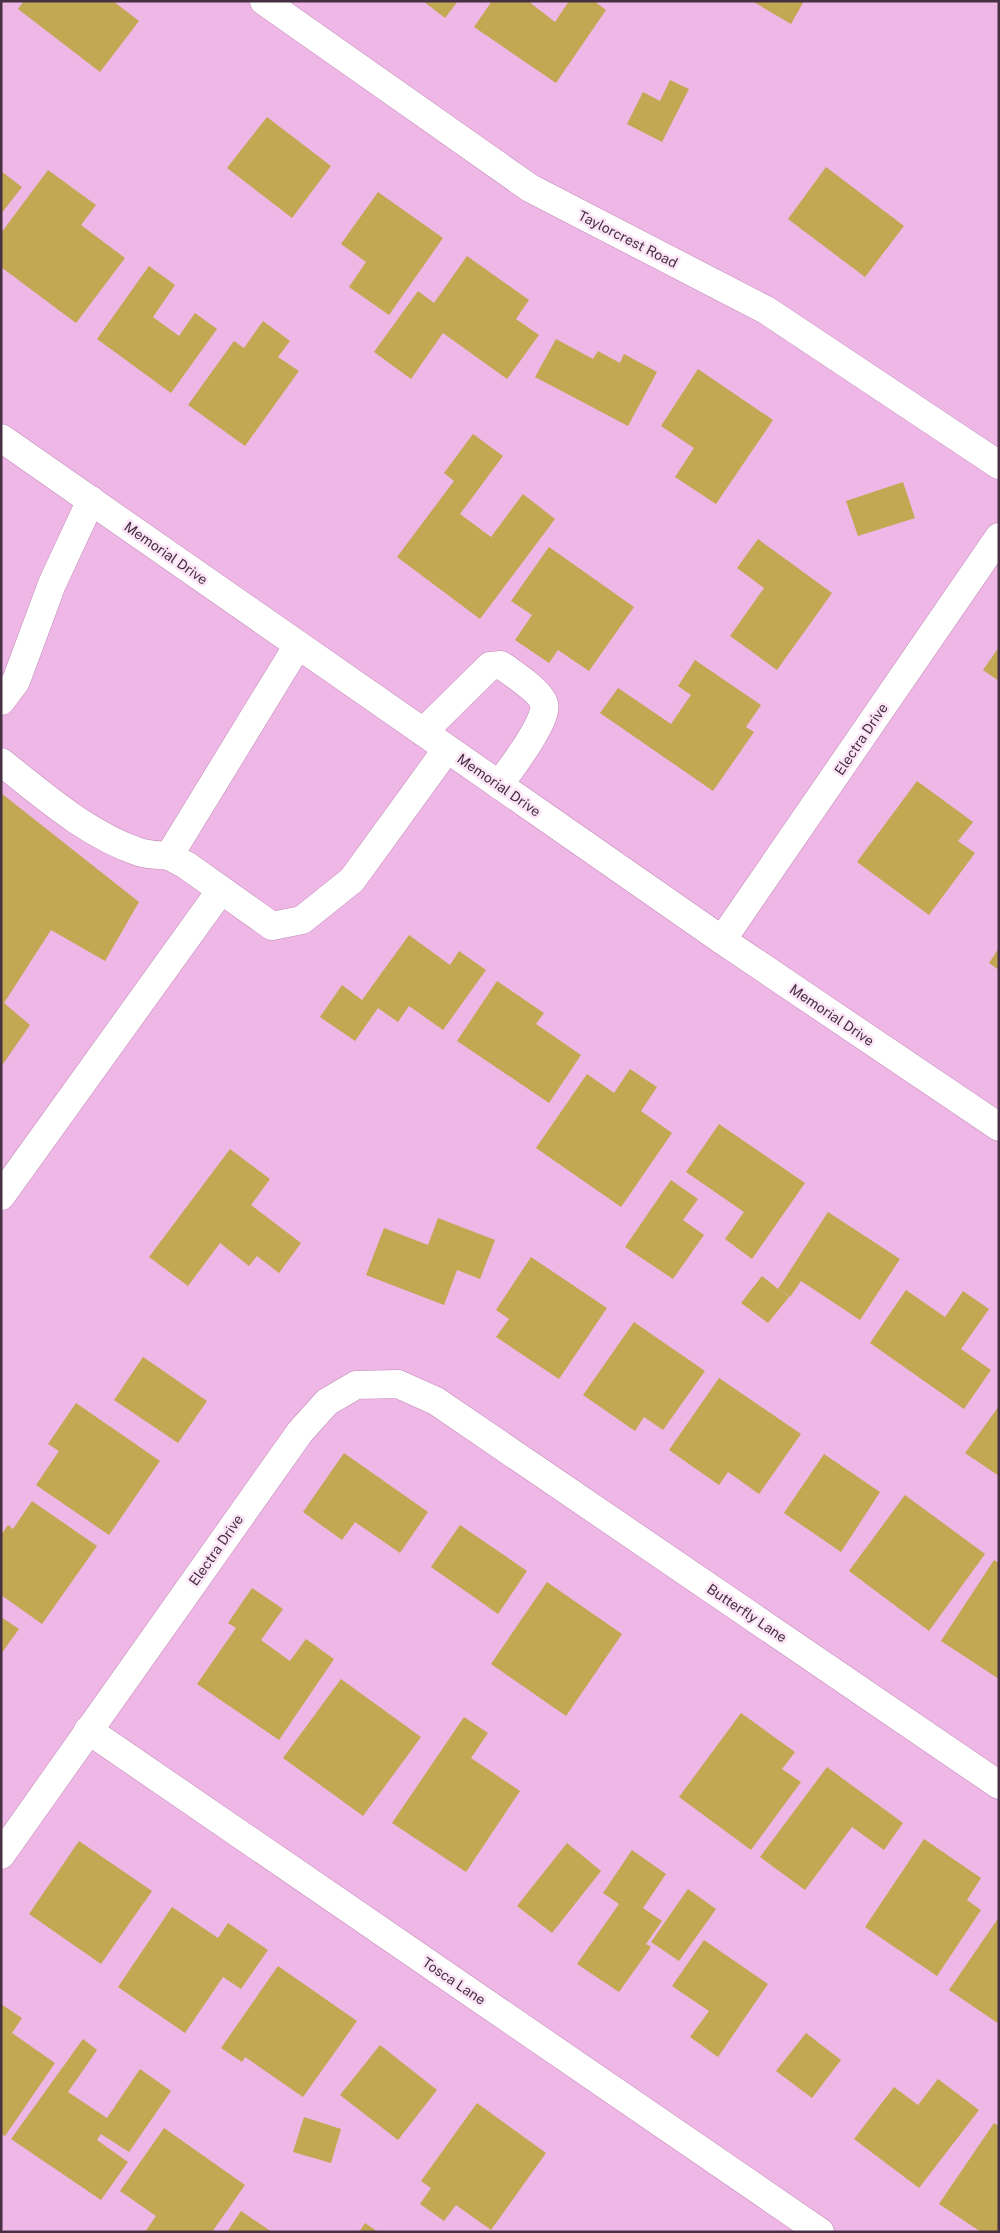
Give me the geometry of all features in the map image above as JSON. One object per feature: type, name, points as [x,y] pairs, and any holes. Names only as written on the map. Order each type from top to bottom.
[{"type":"street","name":"Taylorcrest Road","points":[[264,1],[530,188],[766,310],[999,464]]},
{"type":"street","name":"Memorial Drive","points":[[1,438],[722,940],[999,1127]]},
{"type":"street","points":[[9,691],[52,584],[91,500]]},
{"type":"street","name":"Electra Drive","points":[[722,940],[999,537]]},
{"type":"street","points":[[169,856],[298,645]]},
{"type":"street","points":[[423,732],[490,666],[501,665],[543,700],[546,707],[542,720],[500,785]]},
{"type":"street","points":[[1,762],[56,804],[111,841],[141,853],[169,856],[272,926],[302,920],[352,880],[447,749]]},
{"type":"street","points":[[1,1196],[221,890]]},
{"type":"street","name":"Electra Drive","points":[[1,1855],[300,1432],[327,1402],[356,1385],[398,1384],[436,1401],[495,1441]]},
{"type":"street","name":"Butterfly Lane","points":[[495,1441],[999,1786]]},
{"type":"street","name":"Tosca Lane","points":[[88,1730],[820,2232]]},
{"type":"building","points":[[24,1],[113,1],[139,21],[100,72],[18,9]]},
{"type":"building","points":[[423,1],[458,1],[445,18]]},
{"type":"building","points":[[492,1],[528,1],[555,22],[569,1],[594,1],[606,10],[556,83],[474,27]]},
{"type":"building","points":[[752,1],[804,1],[791,24]]},
{"type":"building","points":[[670,80],[689,89],[662,142],[627,124],[643,92],[660,101]]},
{"type":"building","points":[[267,117],[331,166],[292,218],[227,168]]},
{"type":"building","points":[[826,167],[904,226],[865,277],[788,219]]},
{"type":"building","points":[[48,170],[96,205],[81,225],[125,258],[76,323],[1,267],[1,233]]},
{"type":"building","points":[[1,171],[22,187],[1,214]]},
{"type":"building","points":[[378,192],[443,238],[389,315],[349,287],[366,262],[341,244]]},
{"type":"building","points":[[467,256],[529,300],[516,319],[539,335],[507,379],[443,333],[411,379],[374,352],[418,291],[434,303]]},
{"type":"building","points":[[149,266],[175,285],[153,317],[179,336],[195,313],[217,329],[171,393],[97,339]]},
{"type":"building","points":[[263,321],[290,341],[278,357],[299,371],[245,446],[188,405],[234,341],[244,348]]},
{"type":"building","points":[[556,339],[593,359],[598,351],[620,363],[624,354],[657,372],[628,426],[535,377]]},
{"type":"building","points":[[698,369],[773,420],[716,504],[675,477],[694,448],[661,426]]},
{"type":"building","points":[[473,434],[503,456],[460,514],[491,537],[523,494],[555,519],[480,619],[397,557],[454,481],[444,473]]},
{"type":"building","points":[[903,482],[915,518],[858,536],[846,501]]},
{"type":"building","points":[[758,539],[832,593],[777,670],[730,636],[764,588],[737,568]]},
{"type":"building","points":[[549,547],[634,607],[589,671],[558,650],[549,663],[515,640],[532,615],[511,601]]},
{"type":"building","points":[[999,647],[999,681],[983,670]]},
{"type":"building","points":[[695,660],[761,705],[746,727],[754,732],[713,791],[600,713],[618,688],[671,724],[691,695],[678,686]]},
{"type":"building","points":[[917,781],[973,822],[958,841],[975,853],[929,915],[857,862]]},
{"type":"building","points":[[1,793],[139,902],[105,961],[51,930],[4,1003],[30,1025],[1,1067]]},
{"type":"building","points":[[409,935],[450,965],[459,951],[486,970],[443,1030],[409,1006],[398,1022],[378,1008],[355,1041],[320,1017],[342,985],[362,1000]]},
{"type":"building","points":[[999,948],[999,970],[989,963]]},
{"type":"building","points":[[497,981],[544,1013],[536,1024],[581,1055],[549,1103],[457,1041]]},
{"type":"building","points":[[630,1069],[657,1087],[641,1111],[672,1133],[621,1207],[536,1148],[587,1074],[614,1093]]},
{"type":"building","points":[[719,1124],[805,1183],[752,1259],[725,1239],[744,1212],[686,1172]]},
{"type":"building","points":[[230,1149],[270,1179],[251,1205],[301,1243],[279,1273],[257,1256],[249,1266],[220,1243],[188,1286],[149,1257]]},
{"type":"building","points":[[671,1180],[698,1199],[683,1220],[704,1235],[673,1279],[625,1247]]},
{"type":"building","points":[[828,1212],[900,1259],[860,1320],[801,1281],[790,1297],[781,1290],[789,1297],[768,1323],[741,1303],[762,1276],[778,1289]]},
{"type":"building","points":[[438,1218],[495,1240],[480,1279],[457,1270],[444,1305],[366,1275],[384,1228],[428,1245]]},
{"type":"building","points":[[531,1257],[607,1308],[559,1379],[496,1337],[509,1319],[496,1310]]},
{"type":"building","points":[[906,1290],[945,1317],[963,1291],[989,1309],[961,1349],[991,1370],[964,1409],[870,1343]]},
{"type":"building","points":[[634,1322],[705,1371],[663,1430],[644,1417],[635,1431],[583,1395]]},
{"type":"building","points":[[143,1357],[207,1401],[178,1443],[114,1400]]},
{"type":"building","points":[[719,1378],[801,1434],[759,1494],[728,1472],[719,1485],[669,1450]]},
{"type":"building","points":[[76,1403],[160,1461],[109,1535],[36,1485],[59,1451],[48,1444]]},
{"type":"building","points":[[999,1406],[999,1476],[965,1453]]},
{"type":"building","points":[[344,1453],[428,1512],[400,1553],[355,1522],[342,1540],[303,1512]]},
{"type":"building","points":[[824,1454],[880,1492],[841,1552],[784,1513]]},
{"type":"building","points":[[905,1495],[985,1554],[929,1631],[849,1571]]},
{"type":"building","points":[[32,1501],[97,1546],[42,1624],[1,1595],[1,1535],[8,1525],[13,1529]]},
{"type":"building","points":[[460,1525],[527,1571],[498,1614],[431,1567]]},
{"type":"building","points":[[994,1560],[999,1563],[999,1679],[941,1641]]},
{"type":"building","points":[[547,1582],[622,1634],[566,1716],[491,1664]]},
{"type":"building","points":[[252,1588],[283,1609],[261,1640],[290,1661],[306,1639],[334,1659],[279,1740],[197,1684],[236,1628],[228,1623]]},
{"type":"building","points":[[1,1617],[19,1629],[1,1654]]},
{"type":"building","points":[[341,1679],[421,1737],[363,1816],[283,1758]]},
{"type":"building","points":[[741,1713],[795,1752],[782,1769],[801,1782],[751,1850],[679,1797]]},
{"type":"building","points":[[464,1717],[488,1733],[471,1758],[520,1791],[466,1872],[392,1823]]},
{"type":"building","points":[[827,1767],[903,1823],[884,1850],[852,1827],[805,1890],[760,1857]]},
{"type":"building","points":[[924,1839],[981,1878],[967,1900],[981,1910],[937,1976],[865,1927]]},
{"type":"building","points":[[79,1841],[152,1891],[101,1964],[29,1914]]},
{"type":"building","points":[[567,1843],[601,1871],[552,1933],[517,1906]]},
{"type":"building","points":[[632,1850],[666,1874],[643,1908],[662,1921],[646,1944],[651,1947],[619,1992],[577,1964],[619,1904],[603,1893]]},
{"type":"building","points":[[688,1889],[716,1909],[679,1961],[651,1942]]},
{"type":"building","points":[[172,1907],[218,1938],[228,1923],[268,1950],[241,1989],[223,1977],[185,2033],[118,1987]]},
{"type":"building","points":[[999,1917],[999,2024],[949,1990]]},
{"type":"building","points":[[704,1940],[768,1984],[718,2057],[690,2037],[709,2011],[672,1986]]},
{"type":"building","points":[[278,1966],[357,2021],[303,2097],[245,2057],[242,2062],[221,2048]]},
{"type":"building","points":[[1,2004],[22,2018],[12,2033],[55,2063],[5,2136],[1,2134]]},
{"type":"building","points":[[806,2033],[841,2060],[812,2098],[776,2071]]},
{"type":"building","points":[[83,2039],[97,2050],[68,2092],[107,2118],[140,2069],[171,2091],[129,2152],[101,2134],[97,2140],[128,2162],[101,2200],[11,2139]]},
{"type":"building","points":[[380,2045],[437,2090],[398,2140],[340,2095]]},
{"type":"building","points":[[938,2079],[979,2110],[919,2188],[854,2139],[894,2087],[918,2105]]},
{"type":"building","points":[[477,2103],[546,2153],[491,2230],[456,2205],[444,2221],[420,2204],[431,2188],[421,2181]]},
{"type":"building","points":[[304,2117],[341,2129],[331,2163],[293,2152]]},
{"type":"building","points":[[994,2123],[999,2126],[999,2232],[981,2232],[939,2204]]},
{"type":"building","points":[[164,2128],[245,2185],[212,2232],[145,2232],[156,2216],[120,2191]]},
{"type":"building","points":[[241,2211],[272,2232],[227,2232]]},
{"type":"building","points":[[365,2223],[378,2232],[359,2232]]}]
